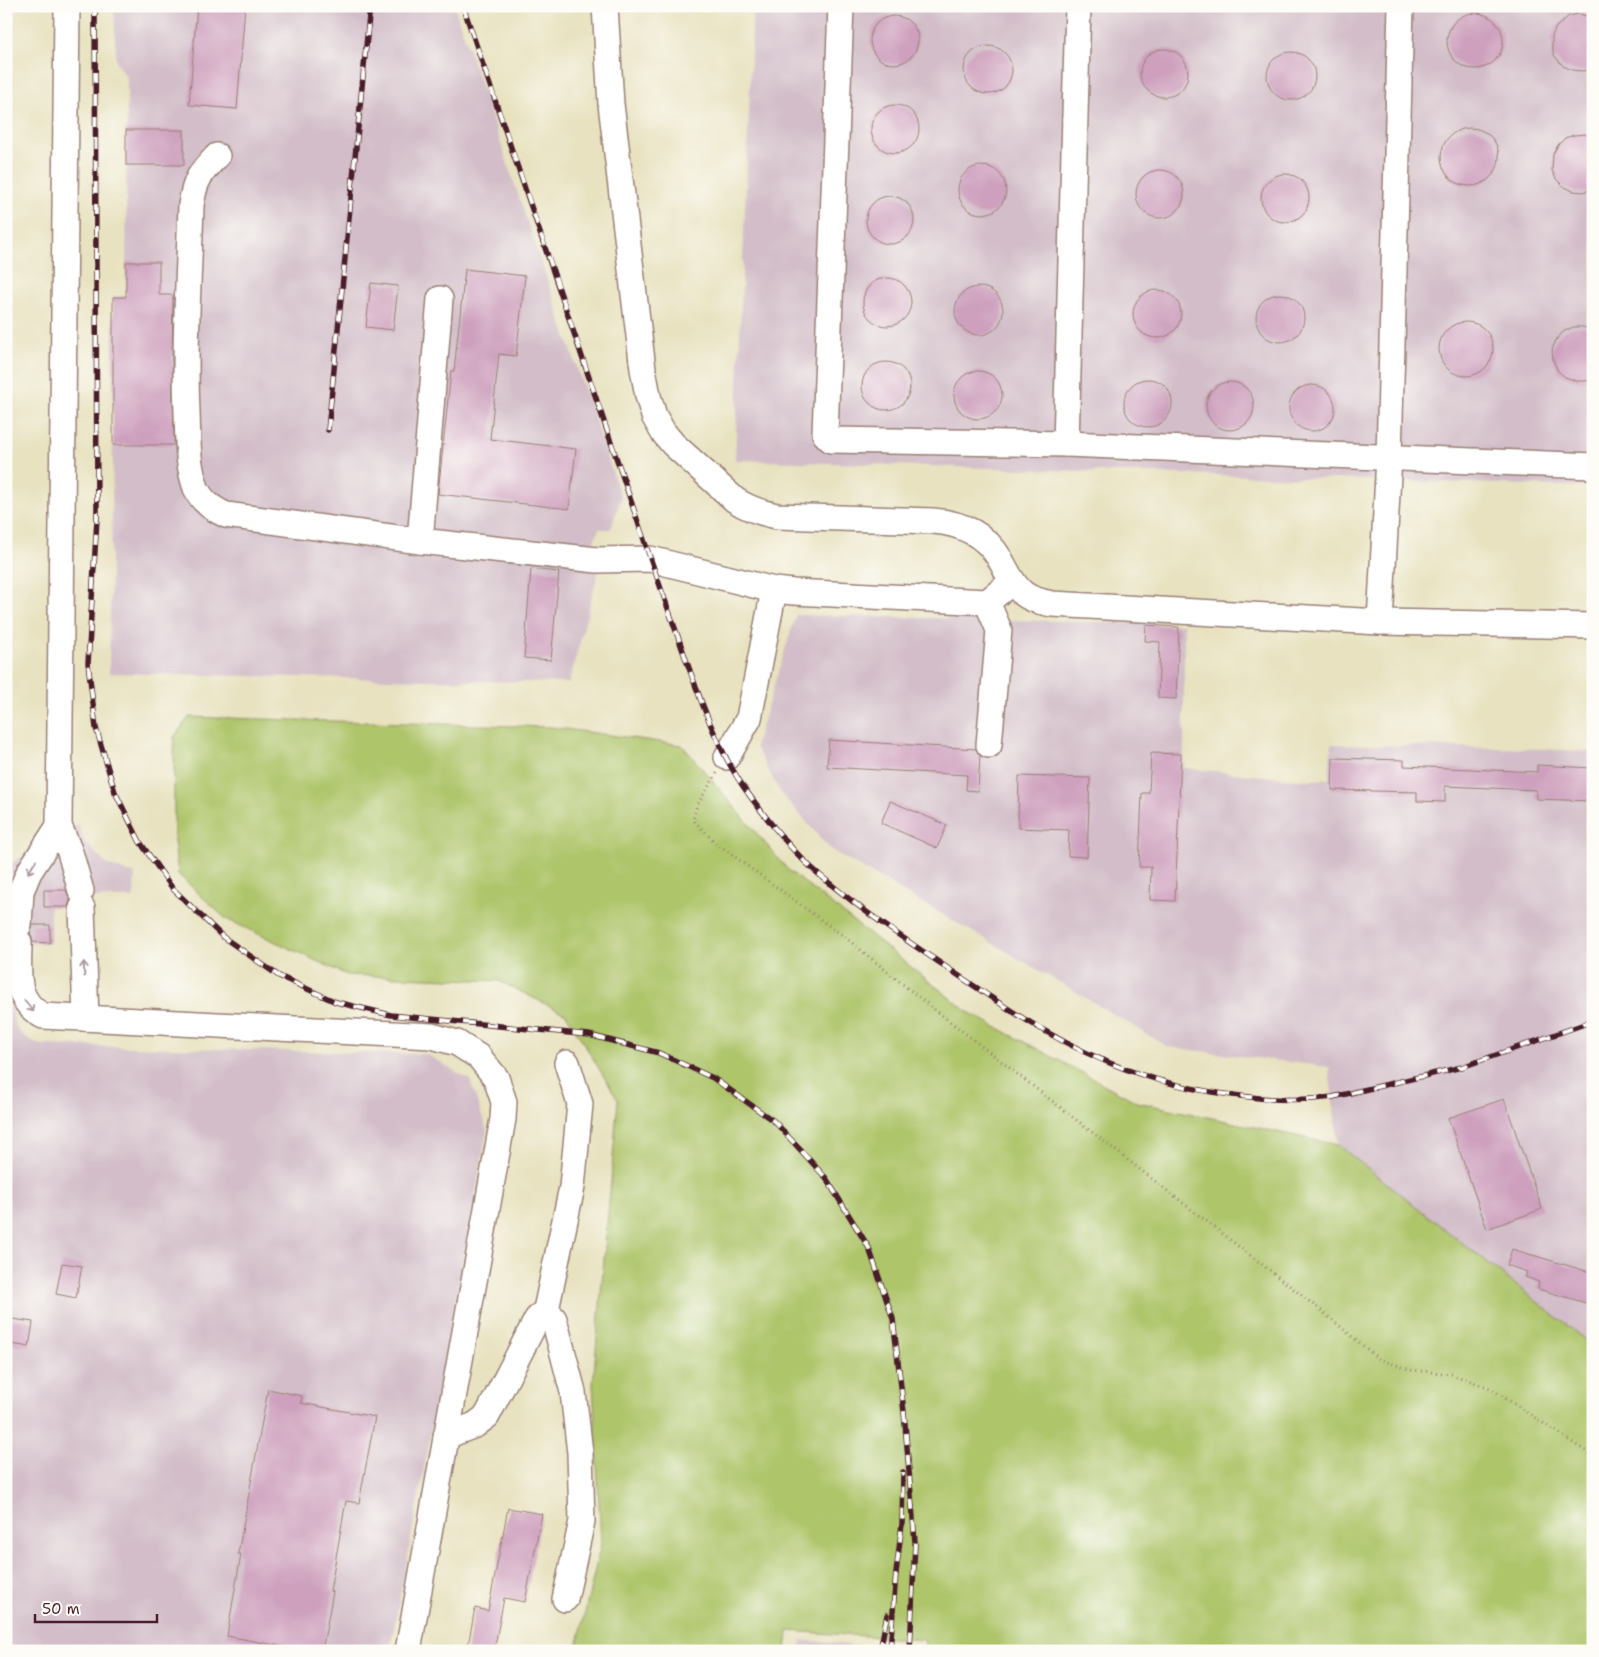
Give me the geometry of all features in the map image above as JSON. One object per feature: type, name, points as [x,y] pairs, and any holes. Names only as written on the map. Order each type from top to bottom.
[{"type":"street","points":[[67,6],[59,826],[70,852],[81,899],[86,1018]]},
{"type":"street","points":[[605,6],[610,104],[642,369],[654,416],[663,432],[673,444],[735,500],[746,507],[777,516],[949,522],[964,527],[978,535],[990,546],[1000,558],[1012,582],[1023,594],[1037,601],[1052,604],[1380,622],[1593,626]]},
{"type":"street","points":[[841,6],[825,434],[831,440],[1066,444],[1593,466]]},
{"type":"street","points":[[1066,444],[1078,6]]},
{"type":"street","points":[[1380,622],[1389,457],[1401,6]]},
{"type":"street","points":[[217,156],[202,171],[194,186],[191,205],[186,384],[188,441],[192,472],[196,489],[203,500],[213,509],[226,515],[420,541],[597,560],[650,559],[774,590],[862,597],[987,602],[1012,582]]},
{"type":"street","points":[[420,541],[440,299]]},
{"type":"street","points":[[727,757],[749,718],[774,590]]},
{"type":"street","points":[[987,602],[999,630],[989,745]]},
{"type":"street","points":[[59,826],[29,872],[21,891],[19,933],[20,987],[27,1005],[34,1012],[43,1016],[432,1036],[458,1043],[479,1057],[496,1078],[504,1102],[503,1119],[408,1651]]},
{"type":"street","points":[[446,1436],[475,1425],[488,1416],[537,1319],[546,1310],[572,1187],[580,1104],[567,1063]]},
{"type":"street","points":[[546,1310],[554,1319],[574,1392],[580,1453],[582,1521],[565,1598]]},
{"type":"path","points":[[727,757],[697,805],[693,820],[716,843],[846,938],[936,1011],[1318,1308],[1379,1358],[1411,1370],[1451,1374],[1490,1388],[1593,1456]]},
{"type":"shaded area","points":[[114,6],[454,6],[621,497],[611,529],[599,529],[593,543],[599,569],[569,683],[109,673],[113,445],[113,297],[126,296],[127,78],[116,61]]},
{"type":"shaded area","points":[[753,6],[1593,6],[1593,487],[735,460]]},
{"type":"shaded area","points":[[796,615],[1184,624],[1184,768],[1303,780],[1329,779],[1331,744],[1545,749],[1593,752],[1593,1346],[1338,1145],[1329,1067],[1168,1047],[831,850],[780,792],[755,746]]},
{"type":"shaded area","points":[[78,826],[84,840],[108,865],[135,873],[134,898],[92,898],[91,908],[50,907],[50,943],[10,942],[14,1021],[18,1031],[29,1040],[41,1045],[426,1054],[470,1080],[487,1131],[390,1651],[6,1651],[6,866],[23,856],[33,845],[40,830]]},
{"type":"shaded area","points":[[801,1640],[902,1651],[800,1651]]},
{"type":"green space","points":[[189,717],[551,727],[682,745],[787,869],[968,1012],[1137,1102],[1338,1145],[1593,1346],[1593,1651],[924,1651],[925,1640],[788,1631],[786,1651],[576,1651],[601,1544],[593,1384],[618,1100],[566,1014],[499,981],[347,975],[226,919],[178,874],[174,842],[174,737]]},
{"type":"building","points":[[197,6],[245,6],[237,109],[189,105]]},
{"type":"building","points":[[1475,13],[1490,18],[1498,26],[1503,41],[1498,56],[1490,64],[1475,69],[1460,64],[1452,56],[1447,41],[1452,26],[1460,18]]},
{"type":"building","points":[[1578,14],[1593,17],[1593,69],[1582,71],[1572,70],[1563,66],[1554,55],[1552,46],[1552,36],[1556,27],[1569,16]]},
{"type":"building","points":[[894,16],[903,18],[911,23],[916,31],[918,40],[916,49],[911,57],[903,62],[894,64],[885,62],[877,57],[872,49],[870,40],[872,31],[877,23],[885,18]]},
{"type":"building","points":[[983,46],[993,46],[1005,53],[1012,65],[1012,75],[1005,87],[993,94],[983,94],[975,90],[968,83],[964,75],[964,65],[968,57],[975,50]]},
{"type":"building","points":[[1159,49],[1169,49],[1181,56],[1188,68],[1188,78],[1181,90],[1169,97],[1159,97],[1151,93],[1144,86],[1140,78],[1140,68],[1144,60],[1151,53]]},
{"type":"building","points":[[1291,52],[1300,54],[1308,59],[1313,67],[1315,76],[1313,85],[1308,93],[1300,98],[1291,100],[1282,98],[1274,93],[1269,85],[1267,76],[1269,67],[1274,59],[1282,54]]},
{"type":"building","points":[[890,105],[900,105],[912,112],[919,124],[919,134],[912,146],[900,153],[890,153],[882,149],[875,142],[871,134],[871,124],[875,116],[882,109]]},
{"type":"building","points":[[1470,128],[1486,133],[1494,141],[1499,157],[1494,173],[1486,181],[1470,186],[1454,181],[1446,173],[1441,157],[1446,141],[1454,133]]},
{"type":"building","points":[[126,130],[184,130],[184,165],[126,165]]},
{"type":"building","points":[[1585,134],[1593,138],[1593,189],[1583,192],[1573,191],[1563,186],[1556,179],[1552,170],[1553,154],[1565,138]]},
{"type":"building","points":[[977,166],[987,166],[999,173],[1006,185],[1006,195],[999,207],[987,214],[977,214],[969,210],[962,203],[958,195],[958,185],[962,177],[969,170]]},
{"type":"building","points":[[1155,170],[1165,170],[1177,177],[1184,189],[1184,199],[1177,211],[1165,218],[1155,218],[1147,214],[1140,207],[1136,199],[1136,189],[1140,181],[1147,174]]},
{"type":"building","points":[[1280,174],[1290,174],[1302,181],[1309,193],[1309,203],[1302,215],[1290,222],[1280,222],[1272,218],[1265,211],[1261,203],[1261,193],[1265,185],[1272,178]]},
{"type":"building","points":[[885,196],[895,196],[907,203],[914,215],[914,225],[907,237],[895,244],[885,244],[877,240],[870,233],[866,225],[866,215],[870,207],[877,200]]},
{"type":"building","points":[[126,262],[159,262],[159,295],[173,295],[174,445],[113,445],[113,297],[126,297]]},
{"type":"building","points":[[465,269],[525,276],[516,356],[499,354],[490,439],[576,449],[569,509],[438,494],[451,371],[454,371]]},
{"type":"building","points":[[882,278],[892,278],[904,285],[911,297],[911,307],[904,319],[892,326],[882,326],[874,322],[867,315],[863,307],[863,297],[867,289],[874,282]]},
{"type":"building","points":[[371,283],[398,286],[393,330],[366,327]]},
{"type":"building","points":[[974,287],[984,287],[996,294],[1003,306],[1003,316],[996,328],[984,335],[974,335],[966,331],[959,324],[955,316],[955,306],[959,298],[966,291]]},
{"type":"building","points":[[1152,290],[1162,290],[1174,297],[1181,309],[1181,319],[1174,331],[1162,338],[1152,338],[1144,334],[1137,327],[1133,319],[1133,309],[1137,301],[1144,294]]},
{"type":"building","points":[[1275,294],[1285,294],[1297,301],[1304,313],[1304,323],[1297,335],[1285,342],[1275,342],[1267,338],[1260,331],[1256,323],[1256,313],[1260,305],[1267,298]]},
{"type":"building","points":[[1466,322],[1476,324],[1485,330],[1491,339],[1493,349],[1491,359],[1485,368],[1476,374],[1466,376],[1456,374],[1447,368],[1441,359],[1439,349],[1441,339],[1447,330],[1456,324]]},
{"type":"building","points":[[1573,327],[1583,327],[1593,331],[1593,378],[1586,381],[1576,381],[1565,377],[1558,371],[1553,360],[1552,350],[1556,340],[1563,332]]},
{"type":"building","points":[[881,362],[891,362],[903,369],[910,381],[910,391],[903,403],[891,410],[881,410],[873,406],[866,399],[862,391],[862,381],[866,373],[873,366]]},
{"type":"building","points":[[973,371],[983,371],[995,378],[1002,390],[1002,400],[995,412],[983,419],[973,419],[965,415],[958,408],[954,400],[954,390],[958,382],[965,375]]},
{"type":"building","points":[[1148,379],[1157,381],[1165,386],[1170,394],[1172,403],[1170,412],[1165,420],[1157,425],[1148,427],[1139,425],[1131,420],[1126,412],[1124,403],[1126,394],[1131,386],[1139,381]]},
{"type":"building","points":[[1230,382],[1239,384],[1247,389],[1252,397],[1254,406],[1252,415],[1247,423],[1239,428],[1230,430],[1221,428],[1213,423],[1208,415],[1206,406],[1208,397],[1213,389],[1221,384]]},
{"type":"building","points":[[1307,385],[1317,385],[1329,391],[1334,399],[1334,417],[1329,425],[1321,430],[1307,431],[1299,428],[1292,421],[1289,413],[1289,403],[1292,395],[1299,388]]},
{"type":"building","points":[[531,569],[559,572],[551,660],[524,658]]},
{"type":"building","points":[[1146,625],[1179,627],[1176,699],[1158,698],[1160,642],[1145,641]]},
{"type":"building","points":[[829,740],[976,749],[980,756],[978,791],[966,790],[967,775],[827,767]]},
{"type":"building","points":[[1151,753],[1181,754],[1175,901],[1150,900],[1151,867],[1139,867],[1142,793],[1149,793]]},
{"type":"building","points":[[1333,758],[1404,760],[1404,766],[1537,772],[1537,765],[1593,768],[1593,801],[1536,799],[1536,790],[1445,786],[1445,802],[1417,801],[1417,792],[1332,790]]},
{"type":"building","points":[[1019,776],[1090,778],[1087,857],[1068,856],[1069,830],[1018,828]]},
{"type":"building","points":[[890,801],[947,825],[937,848],[881,823]]},
{"type":"building","points":[[44,890],[66,890],[70,900],[68,907],[44,907]]},
{"type":"building","points":[[33,925],[50,925],[50,943],[33,942],[30,934]]},
{"type":"building","points":[[1504,1099],[1542,1209],[1487,1229],[1448,1118]]},
{"type":"building","points":[[1512,1249],[1593,1273],[1593,1305],[1538,1289],[1539,1282],[1525,1277],[1527,1272],[1507,1265]]},
{"type":"building","points":[[62,1263],[82,1266],[76,1298],[56,1294]]},
{"type":"building","points":[[6,1318],[33,1322],[29,1347],[6,1343]]},
{"type":"building","points":[[268,1389],[302,1396],[301,1403],[375,1417],[359,1503],[346,1501],[330,1591],[333,1592],[322,1651],[306,1651],[227,1636],[241,1554],[238,1554]]},
{"type":"building","points":[[508,1508],[542,1514],[525,1602],[504,1598],[494,1651],[467,1651],[475,1608],[488,1611]]},
{"type":"railway","points":[[95,6],[97,519],[88,663],[96,728],[115,792],[140,842],[173,889],[223,937],[279,976],[336,1002],[391,1015],[589,1035],[659,1053],[713,1078],[775,1122],[826,1178],[869,1248],[893,1319],[904,1412],[915,1542],[910,1651]]},
{"type":"railway","points":[[328,430],[370,6]]},
{"type":"railway","points":[[463,6],[703,707],[720,745],[739,780],[774,828],[811,867],[861,908],[903,938],[1048,1033],[1078,1049],[1140,1074],[1172,1084],[1206,1091],[1275,1099],[1333,1097],[1462,1067],[1593,1021]]},
{"type":"railway","points":[[890,1651],[902,1524],[903,1472]]},
{"type":"railway","points":[[880,1651],[887,1615]]}]
